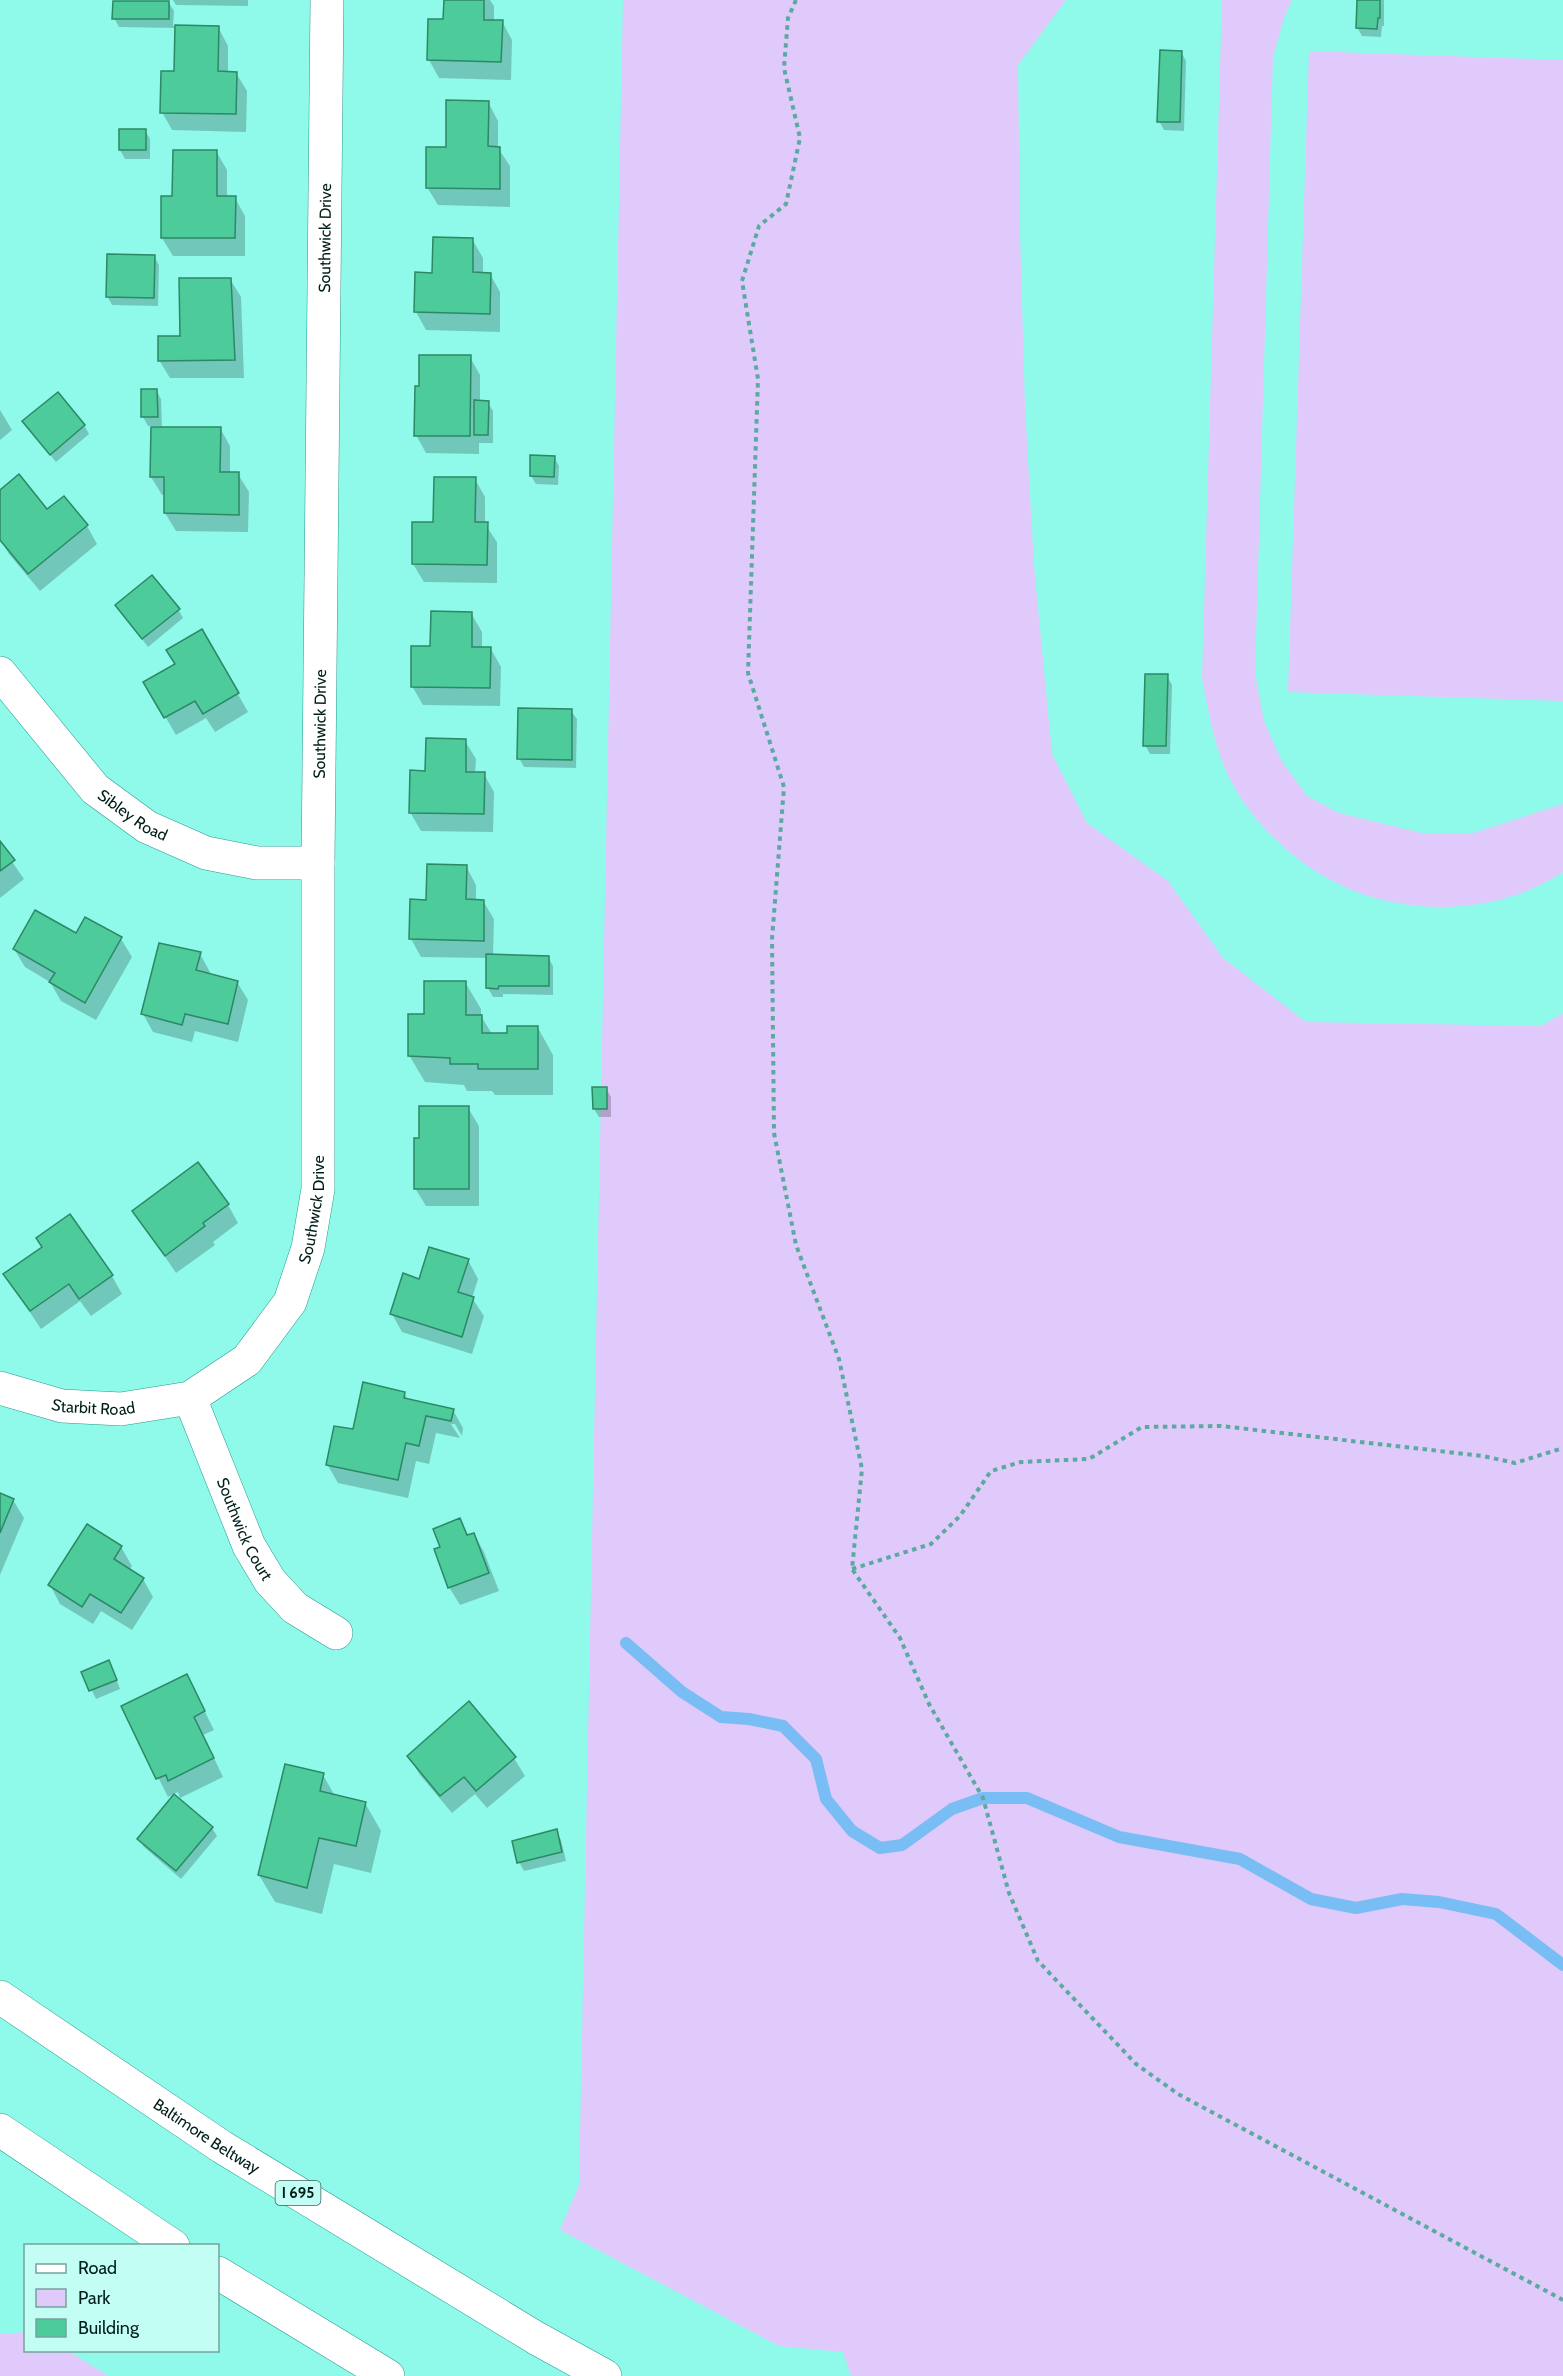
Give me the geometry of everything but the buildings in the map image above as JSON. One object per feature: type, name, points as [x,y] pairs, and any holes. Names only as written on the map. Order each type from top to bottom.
[{"type":"main road","name":"Southwick Drive","points":[[190,1398],[247,1360],[290,1302],[308,1248],[318,1189],[318,863],[327,0]]},
{"type":"main road","name":"Sibley Road","points":[[0,673],[94,789],[147,826],[206,853],[256,863],[318,863]]},
{"type":"main road","name":"Starbit Road","points":[[0,1388],[62,1406],[121,1408],[190,1398]]},
{"type":"main road","name":"Southwick Court","points":[[190,1398],[249,1546],[270,1581],[296,1608],[336,1633]]},
{"type":"main road","name":"Baltimore Beltway","points":[[0,1997],[222,2147],[536,2338],[605,2376]]},
{"type":"main road","points":[[0,2130],[170,2244]]},
{"type":"main road","points":[[219,2274],[388,2376]]},
{"type":"path","points":[[796,0],[788,18],[784,68],[800,138],[786,204],[759,226],[742,281],[758,379],[748,673],[784,787],[772,939],[774,1133],[796,1245],[839,1359],[862,1469],[852,1569],[900,1638],[929,1704],[983,1798],[1009,1893],[1038,1961],[1136,2064],[1178,2094],[1563,2300]]},
{"type":"path","points":[[852,1569],[931,1544],[960,1516],[992,1471],[1021,1462],[1089,1460],[1142,1428],[1221,1426],[1483,1456],[1515,1463],[1563,1448]]},
{"type":"green space","points":[[623,0],[1066,0],[1018,65],[1025,407],[1034,566],[1052,754],[1087,823],[1168,881],[1223,958],[1306,1022],[1541,1026],[1563,1013],[1563,2376],[851,2376],[843,2352],[779,2346],[560,2230],[579,2185]]},
{"type":"green space","points":[[1222,0],[1292,0],[1284,18],[1273,57],[1255,673],[1264,721],[1281,760],[1307,796],[1339,813],[1422,833],[1473,833],[1563,804],[1563,872],[1515,895],[1463,906],[1436,907],[1382,900],[1338,884],[1286,850],[1257,820],[1234,787],[1217,747],[1202,678]]},
{"type":"green space","points":[[1309,51],[1563,60],[1563,701],[1288,692]]},
{"type":"green space","points":[[24,2332],[24,2352],[70,2352],[109,2376],[0,2376],[0,2334]]},
{"type":"waterway","points":[[626,1643],[682,1692],[721,1717],[749,1719],[783,1726],[816,1759],[826,1799],[852,1831],[880,1848],[902,1845],[952,1809],[983,1798],[1027,1798],[1119,1837],[1240,1859],[1311,1899],[1356,1908],[1402,1899],[1439,1902],[1496,1914],[1563,1965]]}]
